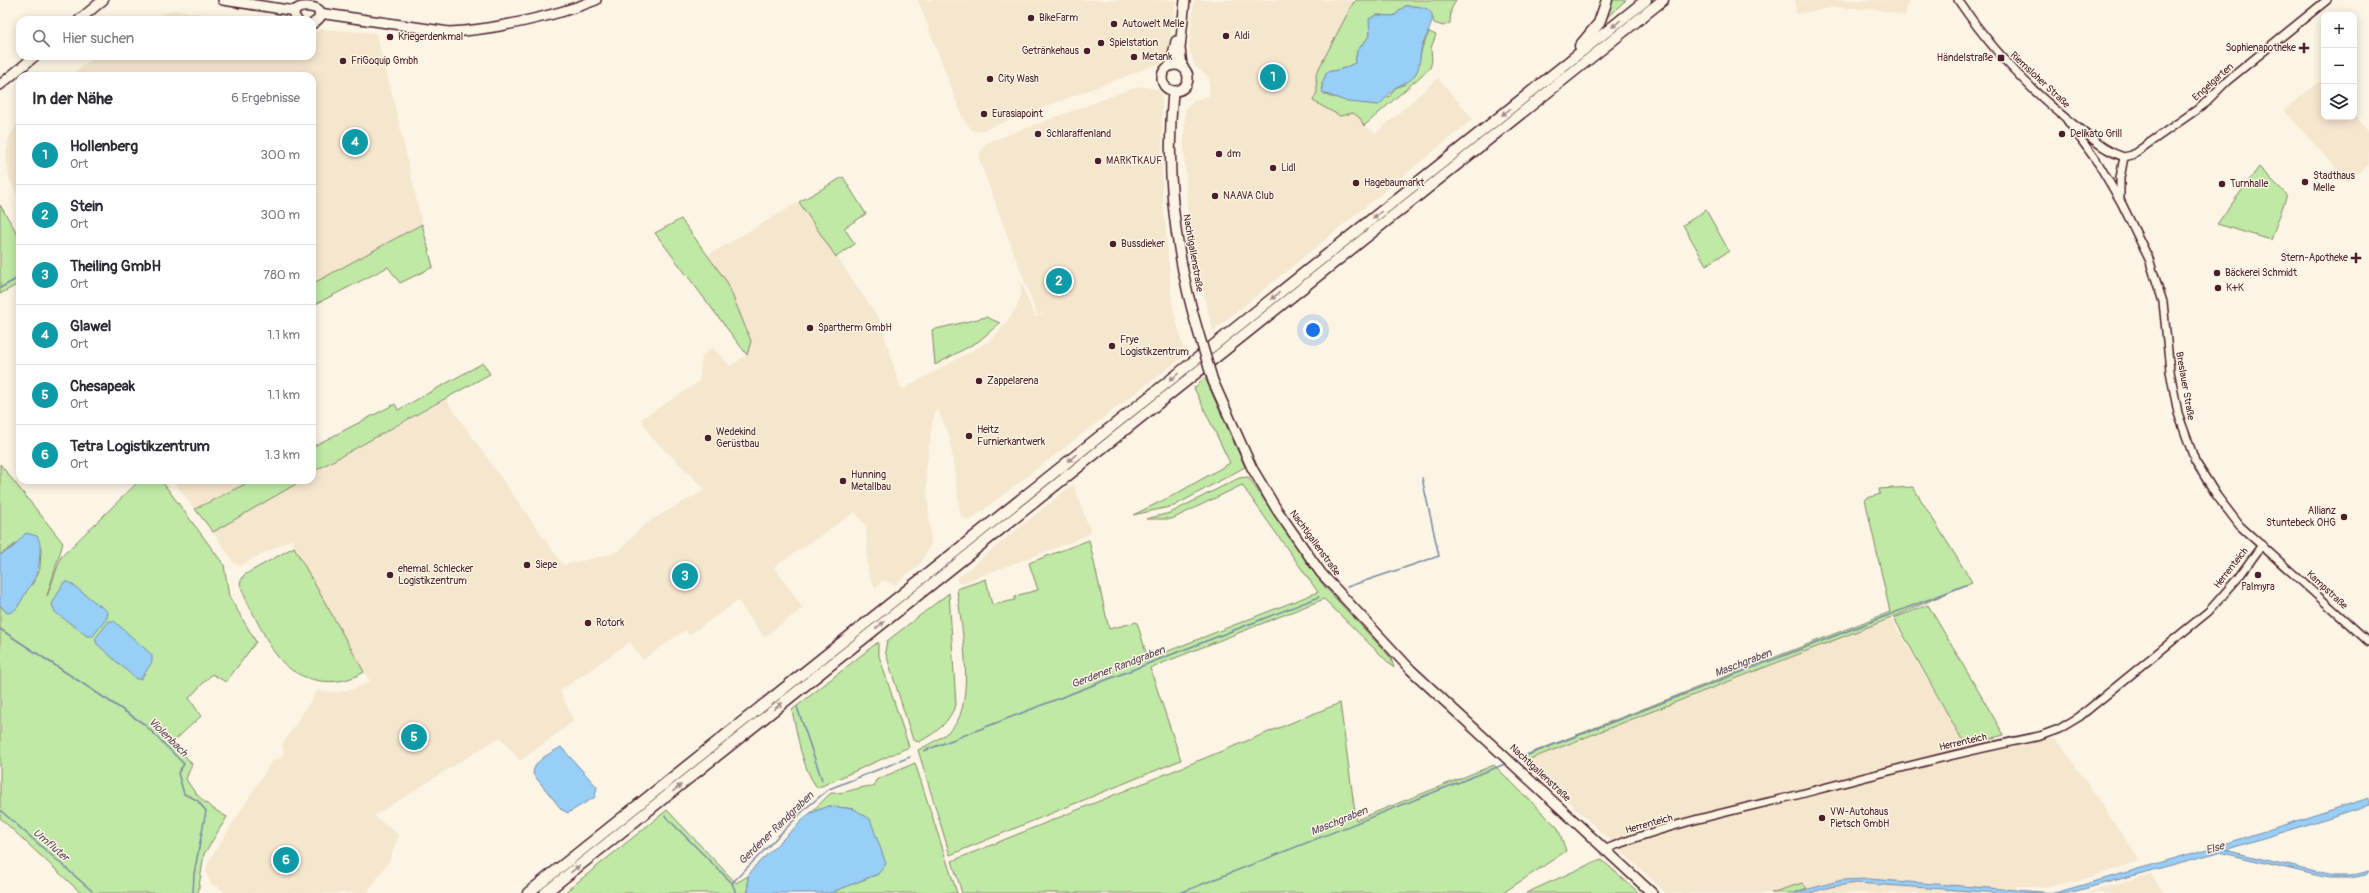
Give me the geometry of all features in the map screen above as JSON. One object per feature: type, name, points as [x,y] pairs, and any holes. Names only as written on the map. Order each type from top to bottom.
[{"type":"highway","points":[[1537,88],[1590,36],[1599,23],[1607,0]]},
{"type":"highway","points":[[528,893],[1646,0]]},
{"type":"highway","points":[[545,893],[1663,0]]},
{"type":"main road","points":[[84,16],[103,0]]},
{"type":"main road","points":[[223,0],[296,15],[301,2],[308,0],[315,3],[319,13],[316,21]]},
{"type":"main road","points":[[319,13],[449,32],[468,31],[535,17],[596,0]]},
{"type":"main road","points":[[1171,65],[1182,0]]},
{"type":"main road","points":[[1182,66],[1171,65],[1163,70],[1161,79],[1165,87],[1173,92],[1181,90],[1187,84],[1187,72],[1182,66],[1180,48],[1185,0]]},
{"type":"main road","points":[[0,85],[30,60]]},
{"type":"main road","name":"Nachtigallenstraße","points":[[1173,92],[1170,141],[1175,222],[1186,283],[1213,381],[1252,468],[1277,510],[1321,573],[1411,670],[1652,893]]},
{"type":"street","name":"Riemsloher Straße","points":[[1958,0],[2002,58],[2068,120],[2111,153],[2124,158]]},
{"type":"street","name":"Engelgarten","points":[[2124,158],[2132,155],[2202,106],[2227,81],[2327,0]]},
{"type":"street","name":"Breslauer Straße","points":[[2068,120],[2095,157],[2121,202],[2149,259],[2160,288],[2165,315],[2176,403],[2192,453],[2223,504],[2240,526],[2289,568]]},
{"type":"street","name":"Breslauer Straße","points":[[2121,202],[2120,178],[2124,158]]},
{"type":"street","name":"Herrenteich","points":[[1606,849],[1630,840],[1722,814],[1911,764],[2040,736],[2059,729],[2079,718],[2209,611],[2238,578],[2262,545]]},
{"type":"street","name":"Kampstraße","points":[[2289,568],[2369,642]]},
{"type":"shaded area","points":[[918,0],[1176,0],[1167,56],[1163,62],[978,132],[973,131],[963,119]]},
{"type":"shaded area","points":[[1194,0],[1357,0],[1353,3],[1316,74],[1317,92],[1340,115],[1353,113],[1360,118],[1364,126],[1376,133],[1438,78],[1473,119],[1213,331],[1194,256],[1188,219],[1184,147],[1185,109],[1195,100],[1209,96],[1209,77],[1195,66],[1189,48]]},
{"type":"shaded area","points":[[1795,0],[1909,0],[1905,16],[1880,10],[1836,7],[1796,14]]},
{"type":"shaded area","points":[[174,10],[221,16],[155,16]]},
{"type":"shaded area","points":[[322,29],[376,33],[394,101],[422,224],[316,282],[316,72],[75,72],[90,60],[316,60],[316,31]]},
{"type":"shaded area","points":[[2321,80],[2321,120],[2357,120],[2357,117],[2369,133],[2369,165],[2348,182],[2284,110]]},
{"type":"shaded area","points":[[1139,86],[1158,89],[1162,95],[1162,188],[1172,303],[1185,355],[969,521],[961,517],[949,435],[937,408],[932,423],[926,472],[931,543],[921,563],[895,585],[882,580],[876,590],[868,573],[866,526],[855,512],[774,567],[803,608],[764,637],[738,601],[689,635],[685,630],[643,660],[630,642],[560,691],[574,721],[520,761],[500,737],[374,816],[399,835],[389,861],[367,893],[226,893],[217,886],[211,885],[206,871],[209,861],[272,761],[279,759],[284,753],[282,745],[317,691],[337,692],[354,689],[370,681],[294,547],[292,539],[239,566],[234,563],[213,532],[296,484],[316,484],[316,471],[318,469],[446,400],[563,565],[608,555],[620,550],[641,528],[653,519],[705,490],[651,437],[641,419],[699,382],[702,356],[713,348],[730,366],[747,355],[751,342],[727,282],[708,255],[799,202],[880,320],[899,384],[903,389],[991,340],[1017,307],[1021,294],[1021,282],[1035,317],[1047,312],[1037,315],[979,159],[981,151],[986,143]]},
{"type":"shaded area","points":[[16,126],[16,192],[9,177],[6,155],[9,137]]},
{"type":"shaded area","points":[[175,484],[245,484],[195,509]]},
{"type":"shaded area","points":[[1073,484],[1091,533],[1069,543],[959,584],[956,579]]},
{"type":"shaded area","points":[[1891,618],[1971,755],[2046,739],[2055,739],[2062,746],[2140,861],[2075,882],[2043,887],[2015,886],[2017,893],[1811,893],[1802,883],[1771,893],[1666,893],[1525,761]]},
{"type":"shaded area","points":[[2150,874],[2164,893],[2086,893]]},
{"type":"green space","points":[[1357,0],[1456,0],[1451,10],[1450,23],[1443,26],[1434,23],[1430,14],[1424,8],[1415,6],[1405,6],[1394,16],[1377,15],[1370,19],[1370,35],[1357,51],[1355,63],[1342,69],[1327,72],[1322,84],[1323,93],[1330,97],[1389,97],[1395,88],[1405,84],[1418,67],[1422,48],[1429,32],[1436,35],[1431,48],[1432,61],[1430,68],[1364,126],[1360,118],[1353,113],[1340,116],[1313,101],[1317,92],[1316,74],[1353,3]]},
{"type":"green space","points":[[1603,0],[1626,0],[1589,34],[1602,10]]},
{"type":"green space","points":[[2259,167],[2287,195],[2271,240],[2217,224]]},
{"type":"green space","points":[[843,177],[866,214],[844,228],[855,244],[836,257],[799,202]]},
{"type":"green space","points":[[0,205],[16,231],[16,285],[0,294]]},
{"type":"green space","points":[[1706,210],[1729,251],[1706,265],[1683,225]]},
{"type":"green space","points":[[681,219],[727,282],[751,341],[747,355],[655,233]]},
{"type":"green space","points":[[422,224],[433,267],[400,283],[388,267],[316,304],[316,282]]},
{"type":"green space","points":[[986,317],[1000,323],[979,341],[935,365],[932,330]]},
{"type":"green space","points":[[483,363],[490,374],[316,471],[316,445],[395,404],[398,410]]},
{"type":"green space","points":[[1205,378],[1245,467],[1174,506],[1133,515],[1174,495],[1230,463],[1194,388]]},
{"type":"green space","points":[[0,464],[63,543],[47,596],[61,557],[136,484],[164,484],[224,565],[229,596],[256,642],[226,682],[212,674],[189,698],[201,716],[173,742],[192,764],[186,779],[194,791],[214,809],[227,817],[204,854],[198,893],[81,893],[0,818],[0,605],[7,613],[33,583],[40,569],[41,547],[17,543],[0,555]]},
{"type":"green space","points":[[1248,477],[1324,586],[1391,658],[1394,668],[1324,599],[1150,668],[1181,760],[950,855],[918,750],[954,727],[962,709],[966,675],[957,589],[986,579],[992,605],[1015,600],[1015,596],[1038,590],[1029,563],[1089,540],[1109,629],[1137,622],[1148,659],[1318,592],[1242,485],[1172,519],[1146,519],[1170,513],[1239,478]]},
{"type":"green space","points":[[245,484],[296,484],[213,532],[195,509]]},
{"type":"green space","points":[[1913,487],[1972,582],[1891,618],[1525,761],[1523,756],[1890,612],[1865,499],[1880,494],[1879,489]]},
{"type":"green space","points":[[294,547],[364,672],[353,677],[330,682],[307,678],[286,666],[270,646],[248,604],[240,583],[244,575]]},
{"type":"green space","points":[[949,593],[956,705],[949,718],[941,727],[919,742],[913,740],[885,651],[887,641]]},
{"type":"green space","points":[[1928,605],[2004,735],[1965,745],[1894,618]]},
{"type":"green space","points":[[878,642],[878,653],[909,747],[817,788],[807,770],[798,740],[792,710]]},
{"type":"green space","points":[[1340,703],[1356,820],[1494,765],[1558,828],[1566,851],[1503,893],[962,893],[952,861]]},
{"type":"green space","points":[[915,763],[957,893],[830,893],[878,874],[854,809],[829,806],[810,813],[831,793],[874,786],[876,780]]},
{"type":"green space","points":[[667,810],[736,883],[748,876],[748,893],[564,893]]},
{"type":"green space","points":[[1601,859],[1639,893],[1526,893]]},
{"type":"green space","points":[[1802,883],[1807,888],[1794,893],[1771,893]]},
{"type":"water","points":[[1405,6],[1418,6],[1426,9],[1431,12],[1432,17],[1429,30],[1422,46],[1419,66],[1412,78],[1396,87],[1379,105],[1348,102],[1323,93],[1322,84],[1327,72],[1342,69],[1355,63],[1357,51],[1370,35],[1369,19],[1377,15],[1394,16]]},
{"type":"water","points":[[26,533],[37,536],[39,541],[40,554],[37,572],[17,607],[13,611],[7,613],[0,605],[0,555],[12,548]]},
{"type":"water","points":[[64,582],[69,582],[108,612],[107,618],[93,636],[87,636],[55,612],[52,604]]},
{"type":"water","points":[[109,621],[114,621],[152,655],[152,662],[141,679],[136,679],[97,644],[95,639]]},
{"type":"water","points":[[561,747],[597,787],[595,797],[568,813],[562,810],[533,774],[539,761]]},
{"type":"water","name":"Else","points":[[2369,798],[2369,805],[2225,850],[2332,876],[2350,876],[2369,871],[2366,875],[2350,878],[2328,878],[2219,852],[2069,893],[2055,893],[2214,847]]},
{"type":"water","points":[[829,806],[854,809],[870,819],[886,864],[878,874],[830,893],[748,893],[748,876],[755,866],[810,813]]},
{"type":"water","points":[[1868,879],[2055,893],[2000,893],[1856,883],[1830,887],[1809,893],[1794,893],[1842,880]]},
{"type":"waterway","points":[[0,288],[16,279]]},
{"type":"waterway","name":"Gerdener Randgraben","points":[[1347,587],[1439,556],[1422,478]]},
{"type":"waterway","name":"Maschgraben","points":[[1525,756],[1966,585]]},
{"type":"waterway","name":"Gerdener Randgraben","points":[[924,751],[1319,597]]},
{"type":"waterway","name":"Violenbach","points":[[0,629],[144,724],[184,764],[178,773],[184,794],[197,800],[206,811],[194,874],[193,893]]},
{"type":"waterway","points":[[797,707],[822,780]]},
{"type":"waterway","name":"Gerdener Randgraben","points":[[736,893],[732,883],[806,808],[829,789],[910,757]]},
{"type":"waterway","name":"Maschgraben","points":[[1180,893],[1505,764]]},
{"type":"waterway","name":"Umfluter","points":[[0,810],[92,891]]},
{"type":"waterway","points":[[665,816],[731,882]]},
{"type":"place","name":"BikeFarm","points":[[1031,18]]},
{"type":"place","name":"Autowelt Melle","points":[[1114,24]]},
{"type":"place","name":"Aldi","points":[[1226,36]]},
{"type":"place","name":"Kriegerdenkmal","points":[[390,37]]},
{"type":"place","name":"Spielstation","points":[[1101,43]]},
{"type":"place","name":"Sophienapotheke","points":[[2304,48]]},
{"type":"place","name":"Getränkehaus","points":[[1087,51]]},
{"type":"place","name":"Metank","points":[[1134,57]]},
{"type":"place","name":"Händelstraße","points":[[2001,58]]},
{"type":"place","name":"FriGoquip Gmbh","points":[[343,61]]},
{"type":"place","name":"Hollenberg","points":[[1273,77]]},
{"type":"place","name":"City Wash","points":[[990,79]]},
{"type":"place","name":"Eurasiapoint","points":[[984,114]]},
{"type":"place","name":"Schlaraffenland","points":[[1038,134]]},
{"type":"place","name":"Delikato Grill","points":[[2062,134]]},
{"type":"place","name":"Glawel","points":[[355,142]]},
{"type":"place","name":"dm","points":[[1219,154]]},
{"type":"place","name":"MARKTKAUF","points":[[1098,161]]},
{"type":"place","name":"Lidl","points":[[1273,168]]},
{"type":"place","name":"Stadthaus Melle","points":[[2305,182]]},
{"type":"place","name":"Hagebaumarkt","points":[[1356,183]]},
{"type":"place","name":"Turnhalle","points":[[2222,184]]},
{"type":"place","name":"NAAVA Club","points":[[1215,196]]},
{"type":"place","name":"Bussdieker","points":[[1113,244]]},
{"type":"place","name":"Stern-Apotheke","points":[[2356,258]]},
{"type":"place","name":"Bäckerei Schmidt","points":[[2217,273]]},
{"type":"place","name":"Stein","points":[[1059,281]]},
{"type":"place","name":"K+K","points":[[2218,288]]},
{"type":"place","name":"Spartherm GmbH","points":[[810,328]]},
{"type":"place","name":"Frye Logistikzentrum","points":[[1112,346]]},
{"type":"place","name":"Zappelarena","points":[[979,381]]},
{"type":"place","name":"Heitz Furnierkantwerk","points":[[969,436]]},
{"type":"place","name":"Wedekind Gerüstbau","points":[[708,438]]},
{"type":"place","name":"Hunning Metallbau","points":[[843,481]]},
{"type":"place","name":"Allianz Stuntebeck OHG","points":[[2344,517]]},
{"type":"place","name":"Siepe","points":[[527,565]]},
{"type":"place","name":"ehemal. Schlecker Logistikzentrum","points":[[390,575]]},
{"type":"place","name":"Palmyra","points":[[2258,575]]},
{"type":"place","name":"Theiling GmbH","points":[[685,576]]},
{"type":"place","name":"Rotork","points":[[588,623]]},
{"type":"place","name":"Chesapeak","points":[[414,737]]},
{"type":"place","name":"VW-Autohaus Pietsch GmbH","points":[[1822,818]]},
{"type":"place","name":"Tetra Logistikzentrum","points":[[286,860]]}]
